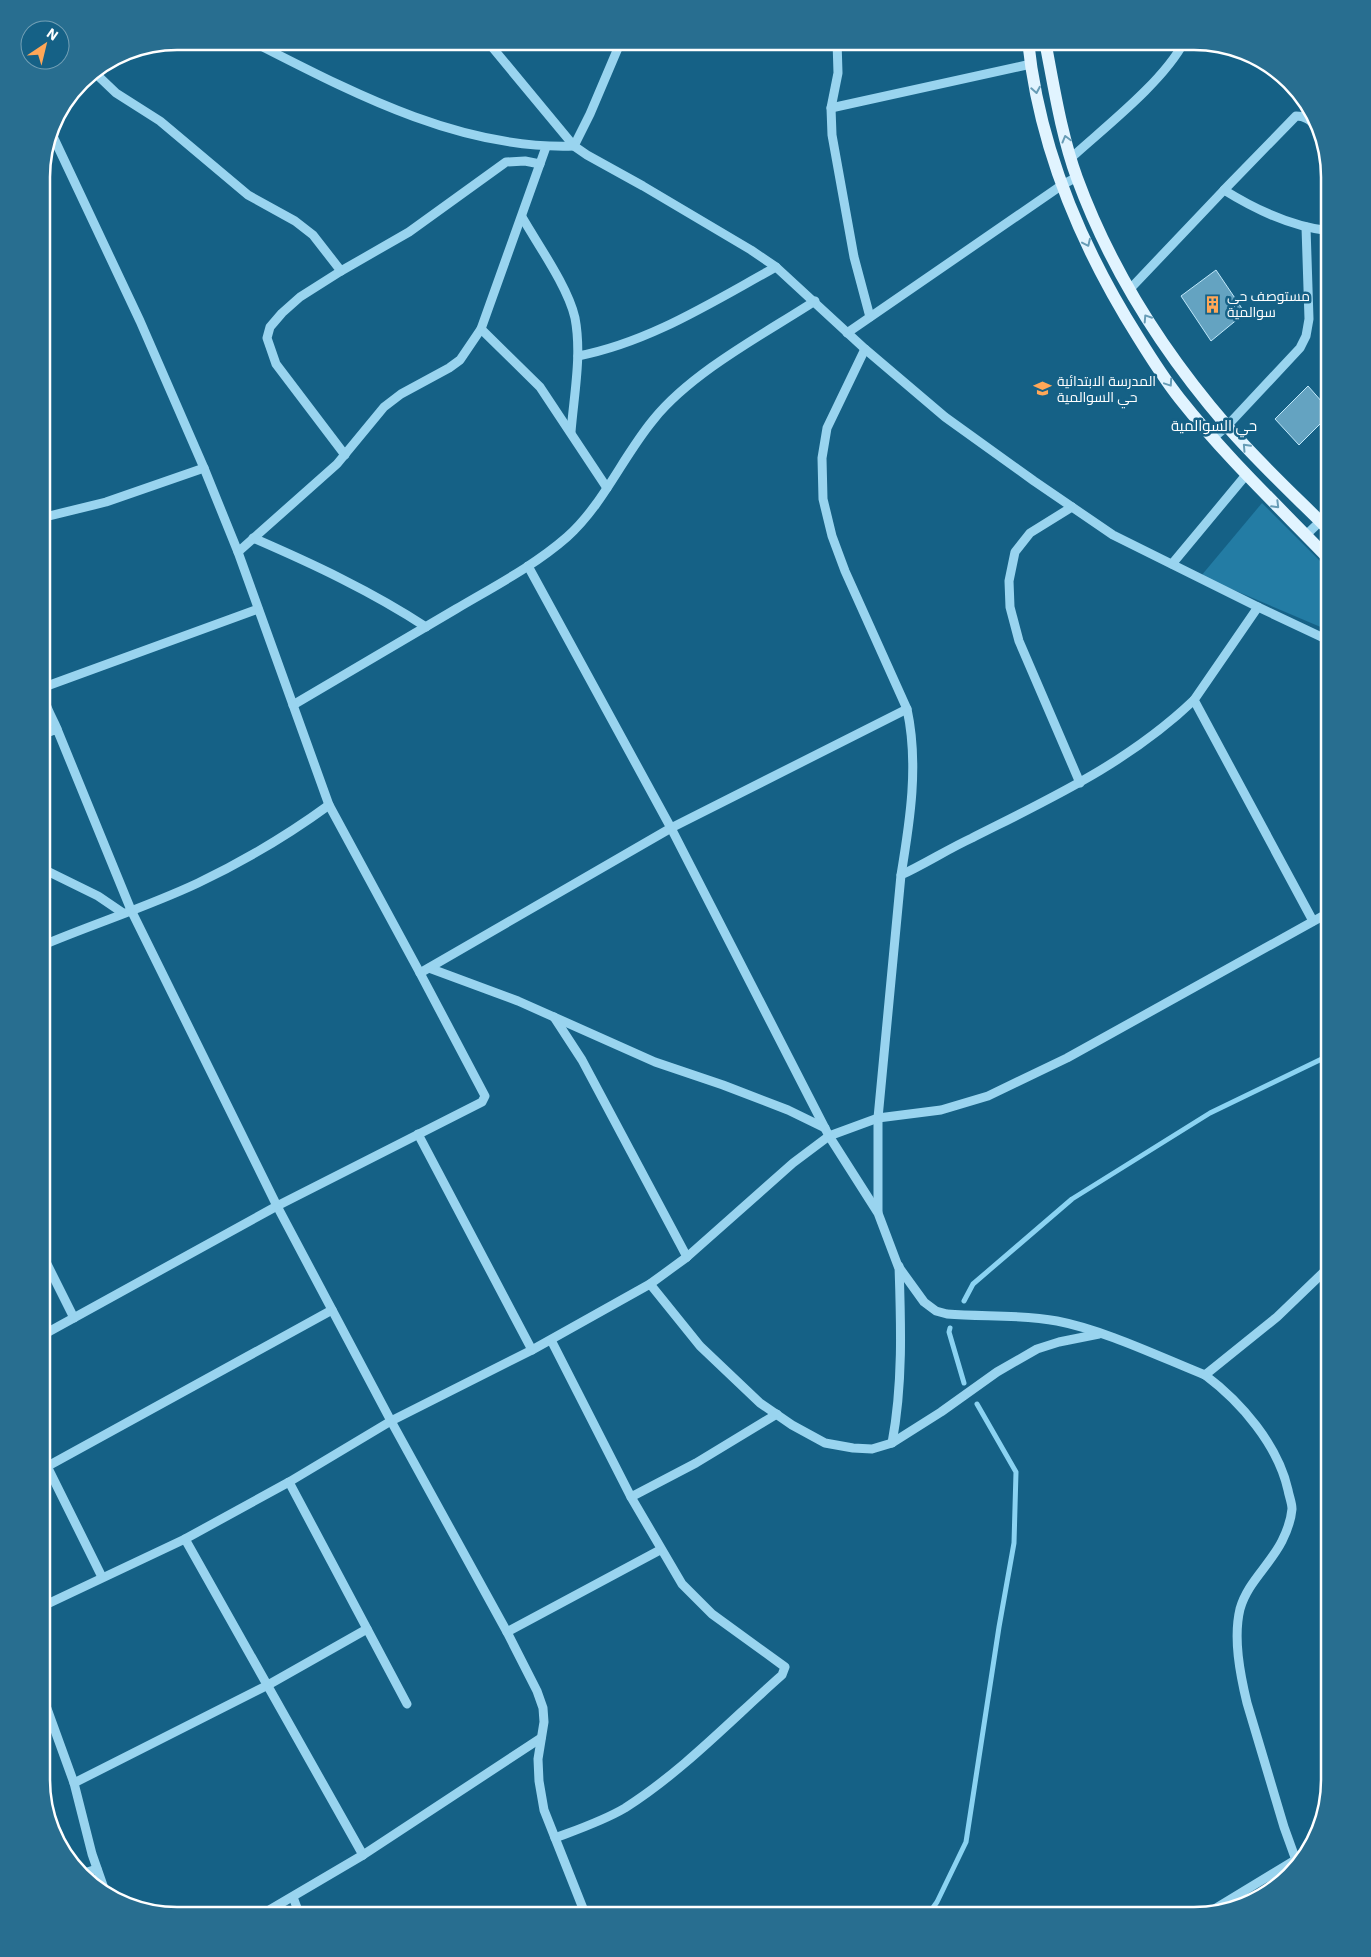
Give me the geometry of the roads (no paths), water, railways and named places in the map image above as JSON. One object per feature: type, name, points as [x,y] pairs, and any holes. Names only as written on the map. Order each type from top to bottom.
[{"type":"main road","points":[[1029,50],[1037,97],[1047,138],[1062,185],[1112,295],[1179,398],[1246,475],[1321,551]]},
{"type":"main road","points":[[1047,50],[1064,137],[1077,177],[1104,240],[1130,289],[1183,372],[1227,426],[1320,521]]},
{"type":"street","points":[[269,50],[370,99],[422,119],[496,141],[546,147],[574,146]]},
{"type":"street","points":[[494,50],[574,146],[751,250],[776,267],[865,349],[946,417],[1034,482],[1113,535],[1321,637]]},
{"type":"street","points":[[574,146],[594,105],[616,50]]},
{"type":"street","points":[[837,50],[838,73],[830,119],[854,257],[870,317]]},
{"type":"street","points":[[1071,158],[1164,70],[1180,50]]},
{"type":"street","points":[[831,108],[1031,64]]},
{"type":"street","points":[[99,77],[116,93],[160,121],[248,195],[301,226],[317,240],[341,271]]},
{"type":"street","points":[[1130,289],[1296,116],[1306,118]]},
{"type":"street","points":[[50,1331],[277,1206],[482,1102],[485,1096],[424,970],[329,805],[238,552],[204,468],[140,321],[55,141]]},
{"type":"street","points":[[238,552],[327,473],[345,455],[384,407],[401,394],[450,368],[460,360],[481,329],[546,147]]},
{"type":"street","points":[[345,455],[276,364],[267,338],[270,327],[300,297],[408,232],[506,162],[525,160],[540,164]]},
{"type":"street","points":[[848,333],[1062,185],[1077,177]]},
{"type":"street","points":[[1224,190],[1250,204],[1306,227],[1321,230]]},
{"type":"street","points":[[522,217],[560,282],[574,316],[578,356],[570,432]]},
{"type":"street","points":[[1213,438],[1227,426],[1300,348],[1306,336],[1309,319],[1306,227]]},
{"type":"street","points":[[578,356],[610,348],[660,330],[776,267]]},
{"type":"street","points":[[293,705],[528,566],[567,537],[607,488],[654,419],[674,397],[720,363],[815,301]]},
{"type":"street","points":[[481,329],[540,387],[607,488]]},
{"type":"street","points":[[865,349],[827,428],[822,458],[823,499],[832,536],[845,571],[907,709],[911,728],[913,765],[909,825],[901,876],[878,1118],[878,1213]]},
{"type":"street","points":[[50,516],[106,502],[204,468]]},
{"type":"street","points":[[1172,564],[1246,475]]},
{"type":"street","points":[[1072,507],[1030,533],[1015,552],[1010,581],[1010,607],[1019,642],[1080,783]]},
{"type":"street","points":[[1306,535],[1320,521]]},
{"type":"street","points":[[253,538],[327,570],[392,605],[426,627]]},
{"type":"street","points":[[528,566],[671,828],[827,1132],[878,1213],[898,1266],[924,1302],[936,1311],[971,1316],[1037,1318],[1059,1321],[1101,1334],[1205,1375],[1223,1389],[1264,1437],[1285,1478],[1292,1507],[1290,1522],[1282,1543],[1246,1594],[1240,1609],[1237,1630],[1242,1684],[1295,1857]]},
{"type":"street","points":[[901,876],[967,840],[1080,783],[1126,756],[1170,723],[1194,700],[1258,607]]},
{"type":"street","points":[[50,685],[258,609]]},
{"type":"street","points":[[1194,700],[1313,921]]},
{"type":"street","points":[[424,970],[671,828],[907,709]]},
{"type":"street","points":[[50,711],[127,912],[277,1206],[391,1422],[507,1632],[537,1691],[543,1708],[544,1722],[538,1759],[539,1781],[544,1810],[582,1907]]},
{"type":"street","points":[[50,732],[58,729]]},
{"type":"street","points":[[50,942],[196,884],[240,862],[304,823],[329,805]]},
{"type":"street","points":[[50,872],[127,912]]},
{"type":"street","points":[[50,1603],[185,1539],[289,1482],[391,1422],[551,1340],[650,1284],[687,1257],[827,1132],[878,1118],[941,1110],[996,1092],[1067,1058],[1321,917]]},
{"type":"street","points":[[424,970],[518,1001],[655,1062],[788,1110],[827,1132]]},
{"type":"street","points":[[554,1017],[582,1060],[687,1257]]},
{"type":"street","points":[[418,1134],[532,1350]]},
{"type":"street","points":[[892,1442],[897,1415],[900,1306],[898,1266]]},
{"type":"street","points":[[50,1270],[74,1318]]},
{"type":"street","points":[[1205,1375],[1277,1317],[1321,1275]]},
{"type":"street","points":[[650,1284],[700,1346],[760,1403],[825,1444],[853,1448],[872,1449],[892,1442],[941,1412],[1017,1359],[1059,1342],[1101,1334]]},
{"type":"street","points":[[50,1465],[332,1310]]},
{"type":"street","points":[[551,1340],[631,1497],[660,1550],[682,1584],[712,1614],[784,1665],[785,1670],[782,1675],[681,1765],[625,1808],[594,1824],[555,1838]]},
{"type":"street","points":[[631,1497],[696,1463],[777,1414]]},
{"type":"street","points":[[50,1470],[102,1577]]},
{"type":"street","points":[[289,1482],[407,1704]]},
{"type":"street","points":[[185,1539],[363,1855]]},
{"type":"street","points":[[507,1632],[660,1550]]},
{"type":"street","points":[[74,1783],[268,1685],[367,1630]]},
{"type":"street","points":[[50,1717],[74,1783],[102,1882]]},
{"type":"street","points":[[276,1907],[363,1855],[541,1738]]},
{"type":"street","points":[[1224,1904],[1287,1866]]},
{"type":"street","points":[[89,1872],[97,1869]]},
{"type":"street","points":[[293,1897],[297,1907]]},
{"type":"waterway","points":[[964,1301],[973,1284],[1072,1199],[1210,1113],[1321,1059]]},
{"type":"waterway","points":[[950,1328],[949,1332],[964,1383]]},
{"type":"waterway","points":[[933,1907],[966,1842],[1014,1543],[1016,1472],[977,1404]]},
{"type":"place","name":"مستوصف حي سوالمية","points":[[1213,304]]},
{"type":"place","name":"المدرسة الابتدائية حي السوالمية","points":[[1043,389]]},
{"type":"district","name":"حي السوالمية","points":[[1214,425]]}]
